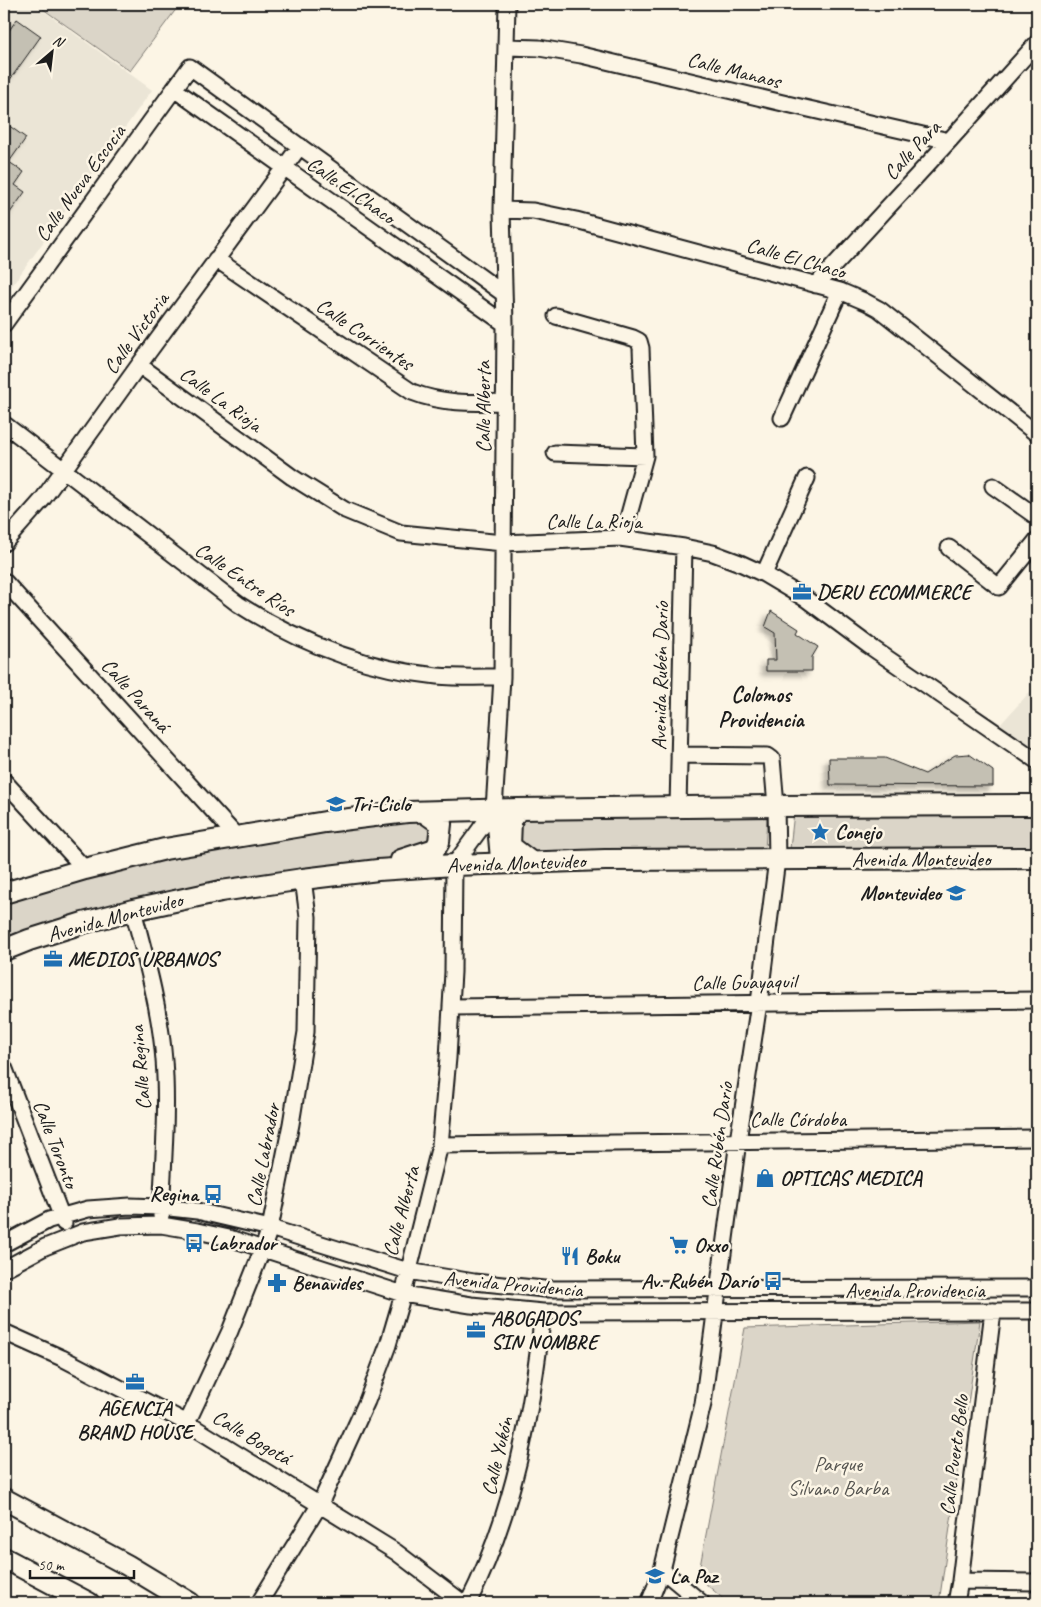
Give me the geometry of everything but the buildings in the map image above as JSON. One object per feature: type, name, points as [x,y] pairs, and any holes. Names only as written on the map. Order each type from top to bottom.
[{"type":"street","name":"Calle Alberta","points":[[500,864],[494,810],[502,677],[504,294],[502,210],[508,4]]},
{"type":"street","name":"Calle Para","points":[[816,285],[1037,43]]},
{"type":"street","name":"Calle Manaos","points":[[507,47],[539,48],[581,55],[949,141]]},
{"type":"street","name":"Calle El Chaco","points":[[190,67],[504,294]]},
{"type":"street","name":"Calle Nueva Escocia","points":[[4,324],[190,67]]},
{"type":"street","name":"Calle El Chaco","points":[[174,89],[504,324]]},
{"type":"street","name":"Calle Victoria","points":[[4,543],[30,514],[64,470],[300,146]]},
{"type":"street","name":"Calle El Chaco","points":[[502,210],[533,211],[568,218],[840,291],[879,309],[1037,434]]},
{"type":"street","name":"Calle Corrientes","points":[[216,259],[412,392],[424,397],[462,403],[504,402]]},
{"type":"street","points":[[782,418],[840,291]]},
{"type":"street","points":[[556,316],[639,341],[641,348],[645,456],[628,518],[620,538]]},
{"type":"street","name":"Calle La Rioja","points":[[139,365],[292,477],[345,510],[401,533],[503,543],[620,538],[713,553],[740,563],[764,574],[806,599],[1037,761]]},
{"type":"street","name":"Calle Entre Ríos","points":[[4,424],[238,604],[291,635],[346,657],[407,672],[446,677],[502,677]]},
{"type":"street","points":[[555,453],[645,456]]},
{"type":"street","points":[[764,574],[807,478]]},
{"type":"street","points":[[993,486],[1037,517]]},
{"type":"street","points":[[949,548],[999,587],[1037,540]]},
{"type":"street","name":"Avenida Rubén Darío","points":[[678,807],[684,547]]},
{"type":"street","name":"Calle Paraná","points":[[4,581],[237,837]]},
{"type":"street","name":"Calle Rubén Darío","points":[[649,1603],[662,1570],[702,1404],[759,1003],[777,859],[776,806],[772,759],[768,756],[679,756]]},
{"type":"street","points":[[4,781],[85,869]]},
{"type":"street","points":[[4,893],[85,869],[165,849],[325,822],[408,812],[678,807],[1037,805]]},
{"type":"street","points":[[518,809],[511,821],[510,842],[513,849],[531,862]]},
{"type":"street","points":[[454,865],[494,810]]},
{"type":"street","points":[[378,870],[403,859],[432,851],[438,844],[441,824],[424,812]]},
{"type":"street","name":"Avenida Montevideo","points":[[4,950],[28,940],[83,923],[221,891],[303,878],[378,870],[454,865],[605,860],[1037,858]]},
{"type":"street","name":"Calle Alberta","points":[[259,1603],[320,1504],[367,1401],[388,1345],[403,1294],[440,1145],[453,972],[454,865]]},
{"type":"street","name":"Calle Labrador","points":[[188,1423],[230,1330],[270,1228],[291,1124],[306,1032],[308,917],[303,878]]},
{"type":"street","name":"Calle Regina","points":[[133,910],[155,995],[164,1060],[166,1120],[161,1225]]},
{"type":"street","name":"Calle Guayaquil","points":[[451,1007],[1037,1000]]},
{"type":"street","name":"Calle Toronto","points":[[4,1067],[70,1236]]},
{"type":"street","name":"Calle Córdoba","points":[[440,1145],[1037,1138]]},
{"type":"street","name":"Avenida Providencia","points":[[4,1244],[61,1215],[88,1209],[130,1206],[161,1207],[197,1211],[270,1228],[408,1271],[474,1282],[544,1289],[1037,1288]]},
{"type":"street","name":"Avenida Providencia","points":[[4,1269],[45,1247],[83,1232],[120,1226],[161,1225],[229,1238],[403,1294],[471,1306],[543,1312],[1037,1311]]},
{"type":"street","name":"Calle Puerto Bello","points":[[956,1603],[993,1311]]},
{"type":"street","name":"Calle Yukón","points":[[468,1603],[483,1574],[505,1514],[528,1418],[543,1312]]},
{"type":"street","name":"Calle Bogotá","points":[[4,1332],[62,1358],[188,1423],[396,1552],[463,1603]]},
{"type":"street","points":[[4,1499],[127,1565],[190,1603]]},
{"type":"street","points":[[4,1558],[89,1603]]},
{"type":"street","points":[[662,1570],[702,1603]]},
{"type":"street","points":[[960,1581],[1037,1582]]},
{"type":"shaded area","points":[[4,4],[34,4],[152,90],[4,297]]},
{"type":"shaded area","points":[[1037,684],[1037,753],[999,726]]},
{"type":"green space","points":[[36,4],[180,4],[130,71]]},
{"type":"green space","points":[[794,812],[1037,812],[1037,851],[790,849]]},
{"type":"green space","points":[[767,817],[765,850],[525,853],[512,826],[513,820]]},
{"type":"green space","points":[[400,821],[436,821],[431,850],[377,861],[300,869],[225,881],[82,913],[4,939],[4,899],[141,863]]},
{"type":"green space","name":"Parque Silvano Barba","points":[[980,1321],[939,1603],[728,1603],[698,1577],[745,1328]]},
{"type":"place","name":"DERU ECOMMERCE","points":[[802,592]]},
{"type":"place","name":"Tri-Ciclo","points":[[336,804]]},
{"type":"place","name":"Conejo","points":[[820,832]]},
{"type":"place","name":"Montevideo","points":[[956,893]]},
{"type":"place","name":"MEDIOS URBANOS","points":[[53,959]]},
{"type":"place","name":"OPTICAS MEDICA","points":[[765,1178]]},
{"type":"place","name":"Regina","points":[[213,1194]]},
{"type":"place","name":"Labrador","points":[[194,1243]]},
{"type":"place","name":"Oxxo","points":[[679,1245]]},
{"type":"place","name":"Boku","points":[[570,1256]]},
{"type":"place","name":"Av. Rubén Darío","points":[[773,1281]]},
{"type":"place","name":"Benavides","points":[[277,1283]]},
{"type":"place","name":"ABOGADOS SIN NOMBRE","points":[[476,1330]]},
{"type":"place","name":"AGENCIA BRAND HOUSE","points":[[135,1382]]},
{"type":"place","name":"La Paz","points":[[655,1576]]},
{"type":"district","name":"Colomos Providencia","points":[[761,706]]}]
